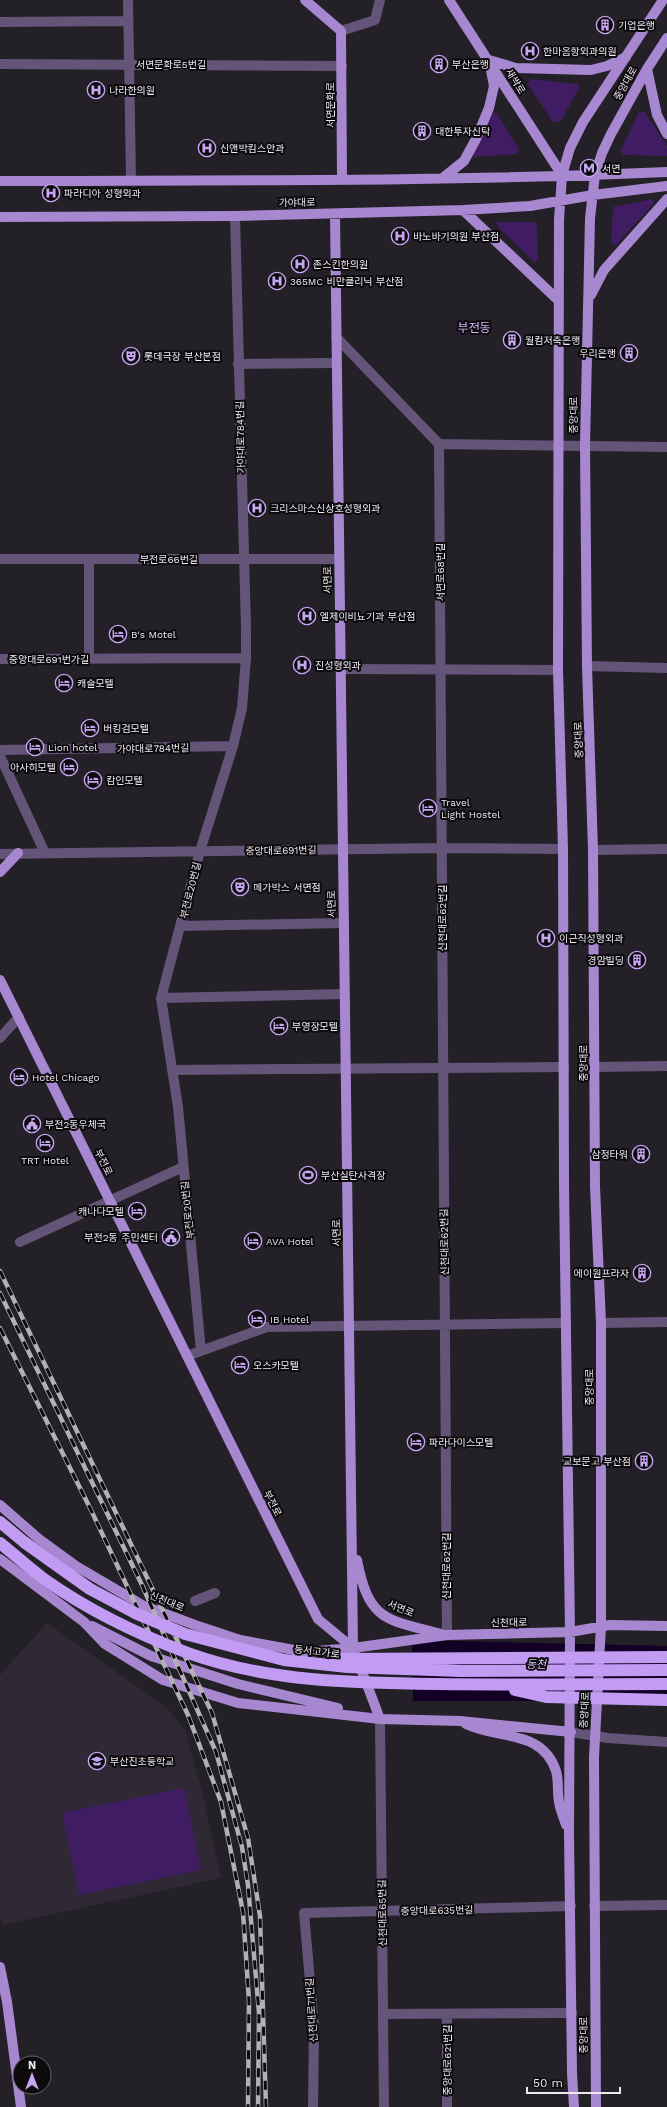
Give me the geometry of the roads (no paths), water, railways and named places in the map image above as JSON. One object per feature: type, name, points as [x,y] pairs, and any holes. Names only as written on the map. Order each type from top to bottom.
[{"type":"highway","name":"동서고가로","points":[[0,1522],[24,1542],[90,1589],[137,1614],[185,1634],[284,1660],[347,1667],[460,1671],[667,1670]]},
{"type":"highway","points":[[0,1543],[44,1579],[96,1612],[133,1631],[189,1653],[227,1664],[279,1675],[345,1683],[494,1685],[667,1684]]},
{"type":"highway","points":[[284,1660],[667,1657]]},
{"type":"highway","points":[[494,1685],[546,1697],[667,1700]]},
{"type":"main road","points":[[305,0],[341,31]]},
{"type":"main road","name":"새싹로","points":[[449,0],[562,175]]},
{"type":"main road","name":"중앙대로","points":[[574,2107],[569,1833],[571,1732],[566,1323],[563,849],[558,670],[558,300],[560,200],[562,175],[570,148],[583,122],[663,0]]},
{"type":"main road","name":"서면문화로","points":[[341,31],[342,179]]},
{"type":"main road","name":"중앙대로","points":[[596,2107],[594,1736],[600,1626],[601,1323],[595,1187],[593,850],[587,666],[585,446],[589,299],[595,175],[611,134],[647,69],[667,38]]},
{"type":"main road","points":[[444,178],[464,161],[476,139],[489,108],[494,86],[489,60],[516,68],[591,70],[607,66],[626,57]]},
{"type":"main road","points":[[647,69],[657,115],[667,134]]},
{"type":"main road","points":[[0,181],[444,178],[667,172]]},
{"type":"main road","name":"가야대로","points":[[0,217],[235,216],[463,210],[530,206],[593,195],[667,186]]},
{"type":"main road","points":[[589,299],[604,270],[667,199]]},
{"type":"main road","points":[[463,210],[558,300]]},
{"type":"main road","name":"서면로","points":[[335,214],[353,1648]]},
{"type":"main road","points":[[0,872],[18,853]]},
{"type":"main road","name":"부전로","points":[[0,980],[318,1619],[353,1648]]},
{"type":"main road","name":"신천대로","points":[[0,1505],[39,1539],[76,1566],[144,1606],[240,1640],[305,1652],[353,1648],[447,1635],[570,1632],[600,1626],[667,1626]]},
{"type":"main road","name":"서면로","points":[[352,1537],[363,1588],[369,1602],[377,1611],[386,1617],[404,1624],[447,1635]]},
{"type":"main road","points":[[0,1559],[84,1622],[105,1644],[163,1680],[238,1703],[380,1719],[460,1721],[571,1732]]},
{"type":"main road","points":[[84,1622],[158,1658],[238,1684],[380,1719]]},
{"type":"main road","points":[[353,1648],[380,1719]]},
{"type":"main road","points":[[460,1721],[479,1731],[518,1738],[538,1745],[549,1755],[556,1773],[559,1802],[569,1833]]},
{"type":"main road","points":[[0,1967],[21,2105]]},
{"type":"street","points":[[128,0],[131,180]]},
{"type":"street","points":[[341,31],[375,20],[380,0]]},
{"type":"street","points":[[0,22],[128,20]]},
{"type":"street","name":"서면문화로5번길","points":[[0,64],[342,66]]},
{"type":"street","name":"가야대로784번길","points":[[200,851],[233,746],[242,708],[246,658],[235,216]]},
{"type":"street","points":[[336,337],[439,444],[667,447]]},
{"type":"street","points":[[238,364],[336,362]]},
{"type":"street","name":"서면로68번길","points":[[439,444],[442,848]]},
{"type":"street","name":"부전로66번길","points":[[0,559],[339,558]]},
{"type":"street","points":[[89,559],[94,659],[246,658]]},
{"type":"street","name":"중앙대로691번가길","points":[[0,659],[94,659]]},
{"type":"street","points":[[587,666],[667,668]]},
{"type":"street","points":[[340,669],[558,670]]},
{"type":"street","name":"가야대로784번길","points":[[0,750],[233,746]]},
{"type":"street","points":[[0,756],[45,853]]},
{"type":"street","name":"중앙대로691번길","points":[[0,854],[442,848],[563,849]]},
{"type":"street","name":"신천대로62번길","points":[[442,848],[442,1067],[447,1635]]},
{"type":"street","points":[[593,850],[667,849]]},
{"type":"street","name":"부전로20번길","points":[[200,851],[161,998],[172,1070],[183,1167],[201,1351]]},
{"type":"street","points":[[181,926],[343,923]]},
{"type":"street","points":[[161,998],[344,994]]},
{"type":"street","points":[[0,1038],[19,1017]]},
{"type":"street","points":[[595,1067],[667,1066]]},
{"type":"street","points":[[172,1070],[345,1067]]},
{"type":"street","name":"중앙대로","points":[[345,1067],[564,1067]]},
{"type":"street","points":[[20,1242],[183,1167]]},
{"type":"street","points":[[601,1323],[667,1322]]},
{"type":"street","points":[[187,1356],[267,1327],[566,1323]]},
{"type":"street","points":[[195,1601],[215,1593]]},
{"type":"street","name":"신천대로65번길","points":[[380,1719],[384,2107]]},
{"type":"street","points":[[571,1732],[594,1736],[667,1742]]},
{"type":"street","name":"중앙대로635번길","points":[[304,1913],[571,1906]]},
{"type":"street","points":[[594,1906],[667,1906]]},
{"type":"street","name":"신천대로71번길","points":[[304,1913],[314,2027],[313,2107]]},
{"type":"street","name":"중앙대로","points":[[383,2014],[572,2013]]},
{"type":"street","name":"중앙대로621번길","points":[[447,2014],[447,2107]]},
{"type":"water","name":"동천","points":[[412,1640],[667,1646],[667,1701],[413,1701]]},
{"type":"railway","points":[[0,1271],[212,1713],[248,1838],[260,1916],[266,2107]]},
{"type":"railway","points":[[0,1293],[142,1585],[216,1752],[242,1847],[248,1885],[259,2013],[258,2107]]},
{"type":"railway","points":[[0,1328],[91,1510],[188,1715],[221,1802],[243,1912],[249,2001],[248,2107]]},
{"type":"place","name":"기업은행","points":[[605,25]]},
{"type":"place","name":"한마음항외과의원","points":[[530,51]]},
{"type":"place","name":"부산은행","points":[[439,64]]},
{"type":"place","name":"나라한의원","points":[[96,90]]},
{"type":"place","name":"대한투자신탁","points":[[422,131]]},
{"type":"place","name":"신앤박킴스안과","points":[[207,148]]},
{"type":"place","name":"서면","points":[[589,168]]},
{"type":"place","name":"파라디아 성형외과","points":[[51,193]]},
{"type":"place","name":"바노바기의원 부산점","points":[[400,236]]},
{"type":"place","name":"존스킨한의원","points":[[300,264]]},
{"type":"place","name":"365MC 비만클리닉 부산점","points":[[277,281]]},
{"type":"place","name":"월컴저축은행","points":[[512,340]]},
{"type":"place","name":"우리은행","points":[[629,353]]},
{"type":"place","name":"롯데극장 부산본점","points":[[131,356]]},
{"type":"place","name":"크리스마스신상호성형외과","points":[[257,508]]},
{"type":"place","name":"엘제이비뇨기과 부산점","points":[[307,616]]},
{"type":"place","name":"B's Motel","points":[[118,634]]},
{"type":"place","name":"진성형외과","points":[[302,665]]},
{"type":"place","name":"캐슬모텔","points":[[64,683]]},
{"type":"place","name":"버킹검모텔","points":[[90,728]]},
{"type":"place","name":"Lion hotel","points":[[35,747]]},
{"type":"place","name":"아사히모텔","points":[[69,767]]},
{"type":"place","name":"캄인모텔","points":[[93,780]]},
{"type":"place","name":"Travel Light Hostel","points":[[428,808]]},
{"type":"place","name":"메가박스 서면점","points":[[240,887]]},
{"type":"place","name":"이근직성형외과","points":[[546,938]]},
{"type":"place","name":"경암빌딩","points":[[637,960]]},
{"type":"place","name":"부영장모텔","points":[[279,1026]]},
{"type":"place","name":"Hotel Chicago","points":[[19,1077]]},
{"type":"place","name":"부전2동우체국","points":[[32,1124]]},
{"type":"place","name":"TRT Hotel","points":[[45,1143]]},
{"type":"place","name":"삼정타워","points":[[641,1154]]},
{"type":"place","name":"부산실탄사격장","points":[[308,1175]]},
{"type":"place","name":"캐나다모텔","points":[[137,1211]]},
{"type":"place","name":"부전2동 주민센터","points":[[171,1237]]},
{"type":"place","name":"AVA Hotel","points":[[253,1241]]},
{"type":"place","name":"에이원프라자","points":[[642,1273]]},
{"type":"place","name":"IB Hotel","points":[[257,1319]]},
{"type":"place","name":"오스카모텔","points":[[240,1365]]},
{"type":"place","name":"파라다이스모텔","points":[[416,1442]]},
{"type":"place","name":"교보문고 부산점","points":[[644,1461]]},
{"type":"place","name":"부산진초등학교","points":[[97,1761]]},
{"type":"district","name":"부전동","points":[[474,328]]}]
